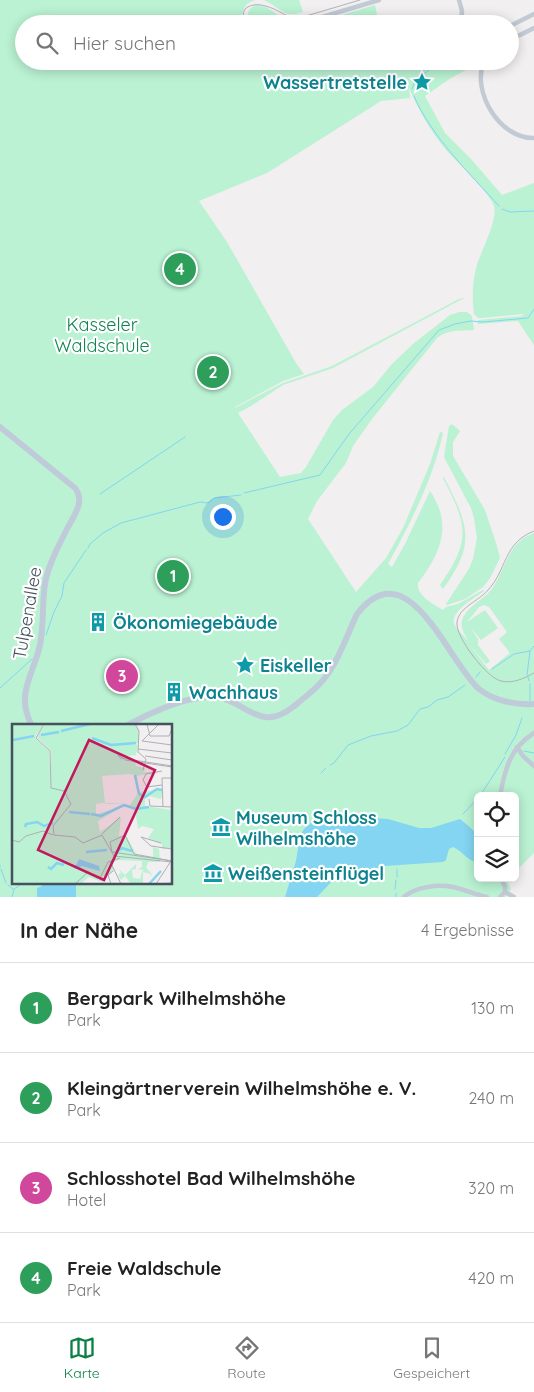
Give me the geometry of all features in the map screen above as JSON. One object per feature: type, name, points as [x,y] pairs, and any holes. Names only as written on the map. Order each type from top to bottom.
[{"type":"main road","name":"Tulpenallee","points":[[0,427],[75,488],[80,498],[78,509],[54,556],[47,576],[40,645],[24,694],[26,711],[31,724]]},
{"type":"main road","points":[[130,724],[166,708],[209,697],[224,698],[263,717],[283,714],[304,698],[325,678],[334,664],[357,614],[362,608],[378,597],[390,594],[404,597],[422,612],[462,670],[481,690],[503,700],[534,704]]},
{"type":"street","points":[[329,15],[379,0]]},
{"type":"street","points":[[459,0],[462,15]]},
{"type":"street","points":[[519,22],[534,14]]},
{"type":"street","points":[[519,36],[534,28]]},
{"type":"street","points":[[481,70],[483,90],[494,116],[507,130],[515,135],[524,138],[534,138]]},
{"type":"street","points":[[501,792],[509,762],[517,747],[534,733]]},
{"type":"street","points":[[517,747],[523,756],[534,766]]},
{"type":"street","points":[[500,897],[504,892],[503,882]]},
{"type":"street","points":[[404,897],[415,890],[440,886],[452,886],[484,897]]},
{"type":"street","points":[[504,892],[514,897]]},
{"type":"green space","name":"Kasseler Waldschule","points":[[0,0],[255,0],[245,6],[243,15],[15,15],[15,70],[466,70],[425,96],[445,133],[471,159],[502,195],[534,183],[534,345],[518,321],[478,324],[477,322],[479,320],[522,316],[524,314],[478,318],[474,314],[474,277],[494,219],[494,206],[480,186],[447,151],[436,136],[421,113],[409,88],[410,98],[381,101],[267,173],[199,201],[227,242],[304,374],[283,381],[235,408],[283,383],[332,366],[466,297],[333,368],[283,385],[238,413],[280,477],[301,473],[333,420],[342,410],[373,387],[392,364],[413,344],[450,315],[467,312],[472,316],[474,330],[450,332],[437,338],[372,419],[353,446],[346,463],[317,501],[308,519],[356,592],[386,558],[403,528],[430,464],[440,432],[443,433],[427,484],[388,564],[392,567],[430,491],[437,503],[441,516],[441,538],[433,561],[418,583],[418,587],[426,599],[443,610],[484,591],[460,609],[454,618],[455,625],[469,642],[462,627],[464,616],[470,608],[491,590],[512,550],[525,537],[534,533],[534,853],[519,868],[519,792],[474,792],[474,882],[508,882],[511,889],[506,897],[0,897]],"holes":[[[484,605],[489,607],[507,632],[499,639],[510,653],[489,670],[469,644],[486,664],[490,661],[478,645],[478,639],[471,628],[481,640],[498,628],[485,610],[467,622],[479,607]]]},
{"type":"green space","points":[[264,0],[299,0],[303,12],[296,14],[286,13]]},
{"type":"green space","points":[[255,5],[262,5],[278,15],[248,15],[250,9]]},
{"type":"green space","points":[[375,5],[377,15],[342,15]]},
{"type":"green space","points":[[452,424],[460,431],[453,442],[453,456],[485,510],[500,558],[483,587],[465,599],[447,605],[469,569],[477,538],[471,508],[444,457],[449,426]]},
{"type":"green space","points":[[444,477],[463,521],[465,546],[454,573],[443,589],[440,585],[457,555],[463,532],[457,508]]},
{"type":"water","points":[[369,818],[388,819],[419,828],[431,828],[460,819],[474,832],[474,862],[453,847],[449,849],[446,860],[443,862],[385,866],[375,869],[343,872],[317,897],[285,897],[296,861],[300,836],[304,829],[311,823],[322,819],[345,821]]},
{"type":"water","points":[[42,884],[76,884],[76,897],[37,897],[37,888],[42,886]]},
{"type":"waterway","points":[[412,89],[416,79],[430,70]]},
{"type":"waterway","points":[[414,96],[421,111],[441,140],[499,206]]},
{"type":"waterway","points":[[502,209],[510,212],[534,211]]},
{"type":"waterway","points":[[244,493],[320,475],[349,434],[439,330],[471,321],[483,322],[528,318],[534,309]]},
{"type":"waterway","points":[[100,494],[185,437]]},
{"type":"waterway","points":[[88,548],[103,533],[121,523],[200,502],[208,503],[214,498],[241,495]]},
{"type":"waterway","points":[[46,635],[62,596],[64,583],[86,550]]},
{"type":"waterway","points":[[527,675],[530,651],[534,646]]},
{"type":"waterway","points":[[492,669],[514,654],[530,651]]},
{"type":"waterway","points":[[0,688],[32,659]]},
{"type":"waterway","points":[[476,677],[480,672]]},
{"type":"waterway","points":[[528,677],[529,681]]},
{"type":"waterway","points":[[530,684],[530,701]]},
{"type":"waterway","points":[[330,765],[334,763],[348,745],[371,736],[397,731],[408,725],[420,709],[428,707],[437,700],[448,697],[465,685]]},
{"type":"waterway","points":[[505,754],[516,735],[522,718]]},
{"type":"waterway","points":[[524,751],[534,753]]},
{"type":"waterway","points":[[483,792],[505,757]]},
{"type":"waterway","points":[[321,773],[326,768]]},
{"type":"waterway","points":[[463,814],[474,802]]},
{"type":"waterway","points":[[1,869],[6,883]]},
{"type":"waterway","points":[[397,869],[397,877]]},
{"type":"waterway","points":[[395,889],[396,880]]},
{"type":"waterway","points":[[14,889],[20,884]]},
{"type":"waterway","points":[[8,885],[14,890],[12,897]]},
{"type":"tram line","points":[[309,15],[360,0]]},
{"type":"tram line","points":[[244,15],[245,9],[253,5],[268,7],[285,15]]},
{"type":"tram line","points":[[534,531],[516,542],[494,582],[484,594],[461,612],[457,622],[458,629],[466,646],[480,665],[495,678],[510,682],[534,673]]},
{"type":"place","name":"Wassertretstelle","points":[[422,82]]},
{"type":"place","name":"Freie Waldschule","points":[[180,269]]},
{"type":"place","name":"Kleingärtnerverein Wilhelmshöhe e. V.","points":[[213,372]]},
{"type":"place","name":"Bergpark Wilhelmshöhe","points":[[173,576]]},
{"type":"place","name":"Ökonomiegebäude","points":[[98,622]]},
{"type":"place","name":"Eiskeller","points":[[245,665]]},
{"type":"place","name":"Schlosshotel Bad Wilhelmshöhe","points":[[122,676]]},
{"type":"place","name":"Wachhaus","points":[[174,692]]},
{"type":"place","name":"Museum Schloss Wilhelmshöhe","points":[[221,827]]},
{"type":"place","name":"Weißensteinflügel","points":[[213,873]]}]
